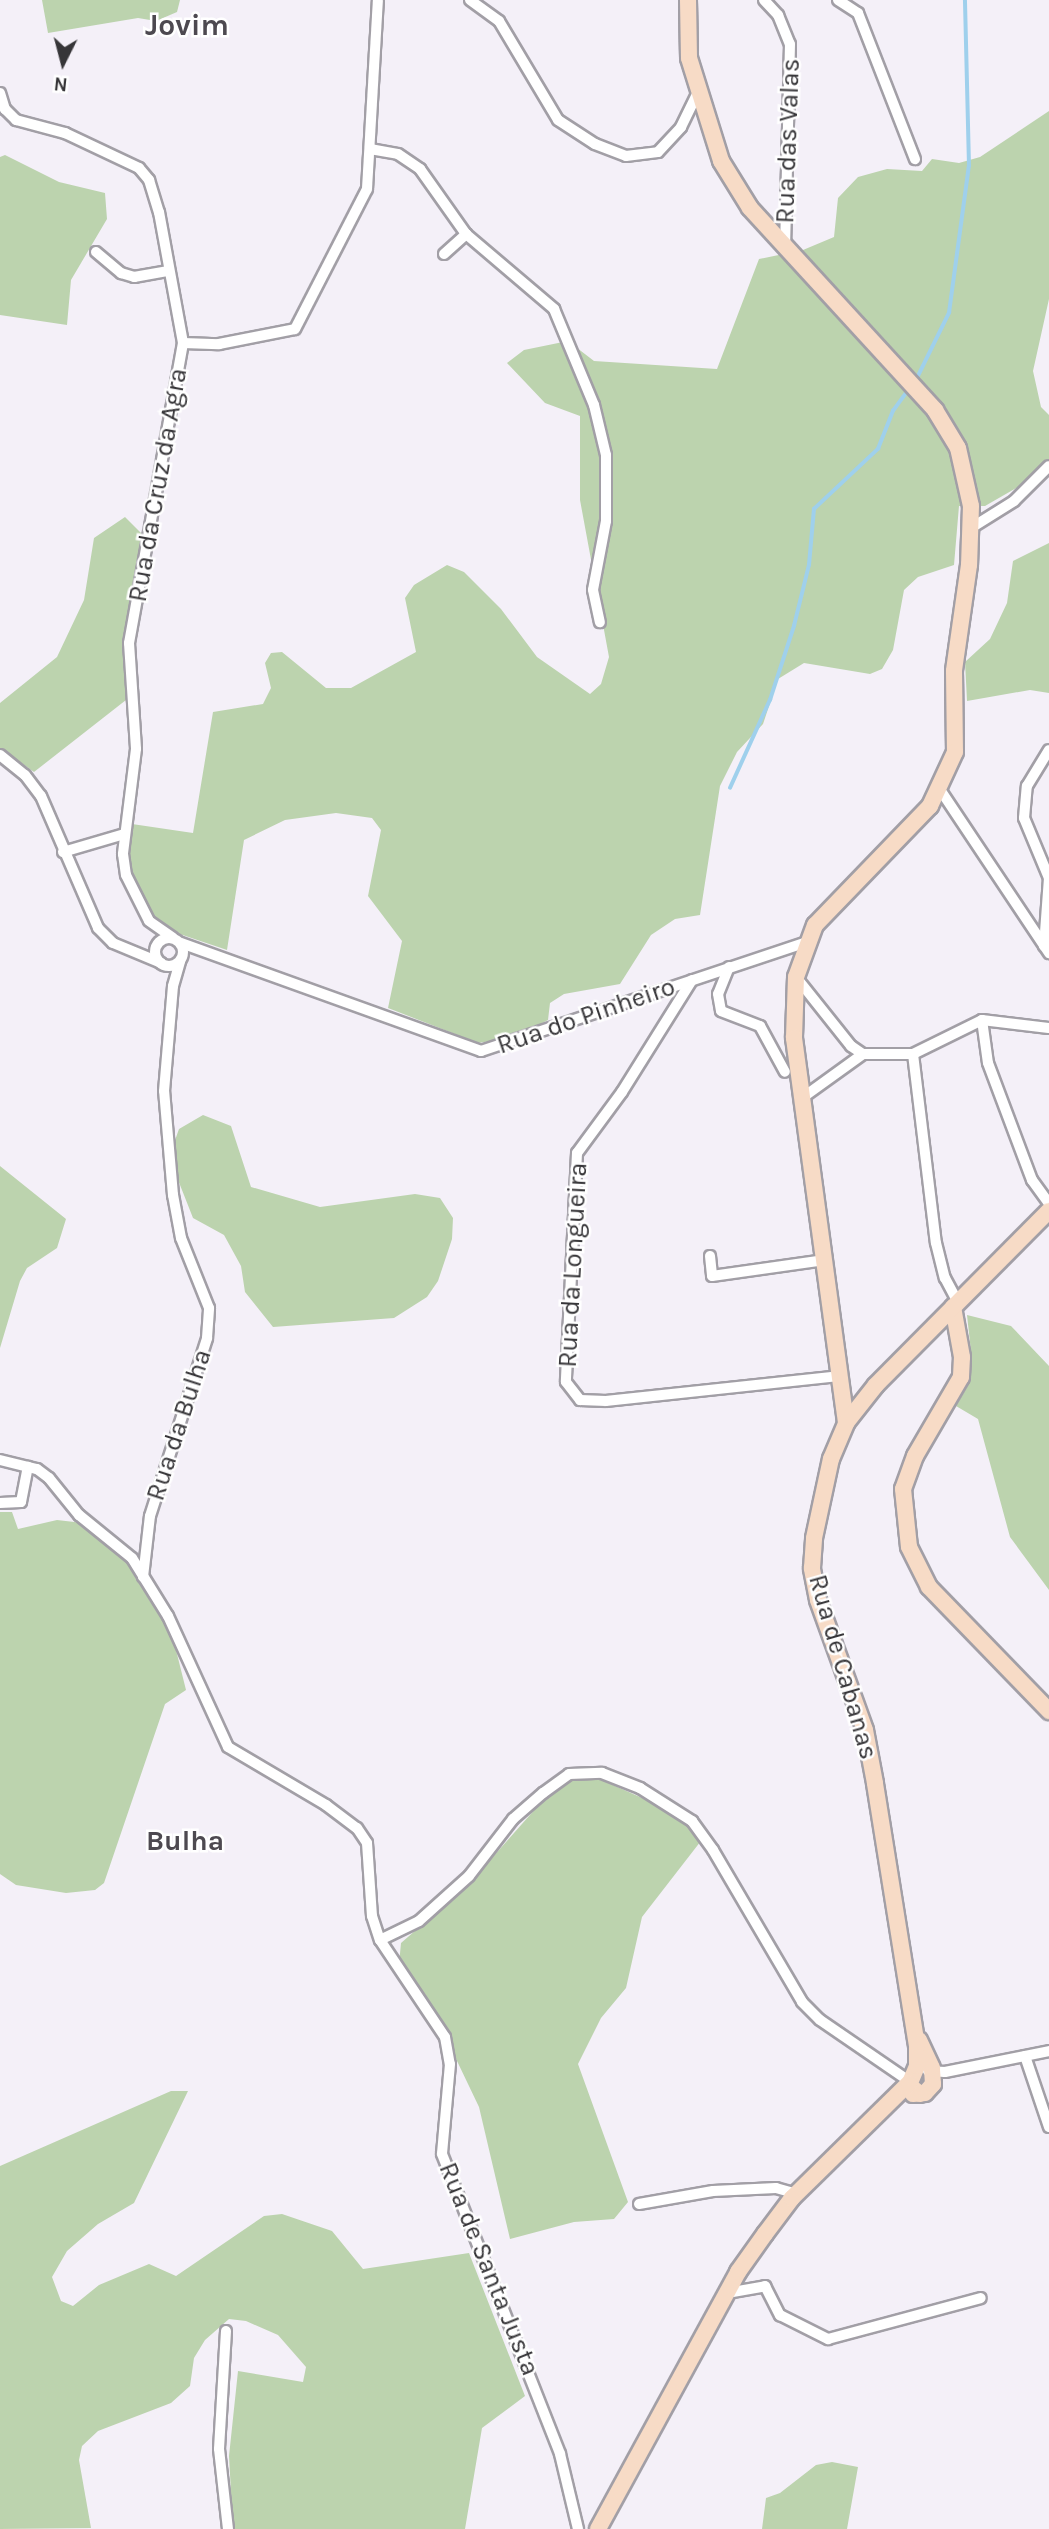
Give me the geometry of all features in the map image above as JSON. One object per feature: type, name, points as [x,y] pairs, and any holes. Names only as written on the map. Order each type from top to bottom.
[{"type":"street","name":"Rua da Cruz da Agra","points":[[163,964],[149,921],[126,875],[124,834],[136,749],[130,643],[183,343],[219,344],[295,329],[367,189],[378,0]]},
{"type":"street","points":[[470,0],[499,21],[558,120],[595,144],[626,156],[658,152],[681,127],[698,94]]},
{"type":"street","points":[[688,0],[689,58],[721,161],[750,208],[839,309],[922,397],[958,448],[968,485],[971,528],[954,671],[955,752],[941,791],[921,817],[827,909],[806,943],[796,977],[793,1021],[846,1423]]},
{"type":"street","name":"Rua das Valas","points":[[764,0],[778,15],[790,44],[785,248]]},
{"type":"street","points":[[838,0],[858,13],[915,159]]},
{"type":"street","points":[[0,93],[16,120],[65,133],[139,168],[149,180],[159,212],[183,343]]},
{"type":"street","points":[[370,149],[398,154],[420,169],[466,234],[554,309],[594,404],[606,455],[606,521],[593,590],[600,622]]},
{"type":"street","points":[[443,254],[466,234]]},
{"type":"street","points":[[96,252],[121,273],[134,277],[168,271]]},
{"type":"street","points":[[971,528],[1014,501],[1049,466]]},
{"type":"street","points":[[1047,948],[1049,878],[1024,818],[1027,786],[1049,750]]},
{"type":"street","points":[[0,755],[26,775],[41,796],[98,928],[121,947],[163,964],[180,961],[194,952],[211,952]]},
{"type":"street","points":[[941,791],[1047,948]]},
{"type":"street","points":[[63,852],[124,834]]},
{"type":"street","name":"Rua da Cruz da Agra","points":[[149,921],[177,941]]},
{"type":"street","points":[[121,947],[177,941]]},
{"type":"street","name":"Rua do Pinheiro","points":[[177,941],[481,1051],[806,943]]},
{"type":"street","name":"Rua da Bulha","points":[[143,1577],[150,1516],[201,1366],[208,1328],[209,1308],[181,1238],[173,1195],[164,1091],[173,986],[180,961],[177,941]]},
{"type":"street","name":"Rua da Bulha","points":[[163,964],[173,986]]},
{"type":"street","points":[[729,967],[718,994],[721,1011],[760,1026],[785,1072]]},
{"type":"street","points":[[796,977],[851,1046],[863,1054],[913,1054],[982,1020],[1049,1027]]},
{"type":"street","name":"Rua da Longueira","points":[[692,980],[622,1092],[577,1153],[566,1382],[580,1400],[606,1401],[841,1376]]},
{"type":"street","points":[[982,1020],[992,1073],[1032,1180],[1049,1202]]},
{"type":"street","points":[[802,1098],[863,1054]]},
{"type":"street","points":[[913,1054],[936,1243],[955,1304],[962,1357],[961,1377],[915,1456],[903,1489],[909,1548],[929,1587],[1049,1711]]},
{"type":"street","name":"Rua de Cabanas","points":[[922,2076],[865,1730],[818,1600],[812,1567],[825,1485],[846,1423],[876,1385],[1049,1211]]},
{"type":"street","points":[[710,1255],[712,1276],[825,1260]]},
{"type":"street","points":[[841,1376],[855,1384],[876,1385]]},
{"type":"street","points":[[0,1460],[28,1467],[49,1478],[79,1515],[132,1558],[168,1616],[228,1747],[326,1805],[357,1828],[367,1843],[372,1916],[380,1941],[419,1921],[469,1876],[513,1819],[577,1772],[602,1773],[668,1804],[692,1821],[713,1850],[802,2002],[820,2021],[922,2076]]},
{"type":"street","points":[[0,1503],[21,1502],[28,1467]]},
{"type":"street","name":"Rua de Santa Justa","points":[[380,1941],[445,2036],[450,2064],[442,2154],[556,2442],[578,2529]]},
{"type":"street","points":[[598,2529],[727,2293],[797,2194],[922,2076],[1049,2051]]},
{"type":"street","points":[[1025,2056],[1049,2127]]},
{"type":"street","points":[[639,2204],[713,2191],[776,2188],[797,2194]]},
{"type":"street","points":[[727,2293],[765,2286],[780,2315],[828,2339],[981,2298]]},
{"type":"street","points":[[226,2331],[219,2449],[228,2529]]},
{"type":"green space","points":[[42,0],[180,0],[177,12],[156,21],[138,18],[48,33]]},
{"type":"green space","points":[[1049,111],[1049,299],[1033,371],[1041,407],[1049,415],[1049,475],[1042,473],[985,506],[959,506],[954,565],[918,577],[904,590],[893,650],[882,669],[870,674],[804,663],[778,679],[763,724],[737,752],[720,786],[700,915],[675,919],[651,935],[620,984],[564,994],[550,1003],[548,1020],[516,1037],[478,1043],[388,1008],[402,941],[368,896],[381,830],[372,818],[336,813],[285,820],[244,840],[227,950],[156,926],[132,882],[128,854],[132,824],[193,833],[213,712],[263,704],[271,688],[265,663],[271,653],[282,652],[326,688],[351,688],[416,652],[405,598],[414,585],[447,565],[464,572],[501,609],[537,657],[590,694],[601,684],[609,657],[580,500],[580,416],[545,403],[507,363],[524,350],[568,341],[594,361],[717,369],[759,259],[803,250],[834,237],[838,198],[858,177],[887,169],[922,171],[932,159],[959,163],[980,157]]},
{"type":"green space","points":[[5,155],[59,182],[105,193],[107,219],[71,280],[67,325],[0,315],[0,157]]},
{"type":"green space","points":[[125,517],[141,533],[153,533],[126,700],[34,772],[5,751],[0,755],[0,703],[57,657],[84,600],[94,538]]},
{"type":"green space","points":[[1049,543],[1049,693],[1030,690],[967,701],[965,662],[990,639],[1007,603],[1013,561]]},
{"type":"green space","points":[[203,1115],[231,1126],[251,1187],[320,1207],[415,1194],[440,1198],[453,1218],[452,1239],[438,1281],[427,1297],[394,1318],[273,1327],[245,1292],[241,1266],[224,1235],[193,1218],[169,1157],[179,1129]]},
{"type":"green space","points":[[0,1166],[66,1219],[57,1248],[27,1268],[20,1281],[0,1348]]},
{"type":"green space","points":[[967,1315],[1011,1326],[1049,1366],[1049,1590],[1010,1537],[978,1419],[956,1406],[967,1387],[972,1361]]},
{"type":"green space","points":[[0,1512],[12,1512],[18,1529],[57,1520],[83,1523],[122,1552],[150,1601],[164,1602],[186,1690],[165,1704],[104,1883],[95,1890],[66,1893],[16,1885],[0,1874]]},
{"type":"green space","points":[[595,1777],[696,1822],[704,1837],[642,1917],[626,1988],[601,2018],[578,2064],[628,2202],[614,2219],[574,2222],[510,2239],[479,2107],[425,1994],[399,1964],[401,1943],[469,1884],[537,1807],[571,1778]]},
{"type":"green space","points":[[171,2091],[188,2091],[134,2203],[98,2224],[67,2251],[52,2277],[61,2301],[73,2306],[99,2285],[149,2264],[176,2276],[264,2216],[282,2214],[332,2231],[363,2269],[469,2253],[525,2396],[482,2428],[465,2529],[233,2529],[229,2456],[238,2371],[303,2382],[306,2367],[278,2335],[246,2321],[229,2319],[205,2340],[194,2358],[190,2386],[171,2403],[98,2431],[82,2446],[79,2460],[91,2528],[0,2529],[0,2166]]},
{"type":"green space","points":[[832,2462],[858,2467],[847,2529],[762,2529],[766,2498],[780,2493],[816,2465]]},
{"type":"waterway","points":[[916,380],[949,313],[969,166],[965,0]]},
{"type":"waterway","points":[[730,788],[770,700],[794,626],[809,565],[814,509],[878,449],[893,411],[909,389]]},
{"type":"district","name":"Jovim","points":[[187,25]]},
{"type":"district","name":"Bulha","points":[[185,1841]]}]
